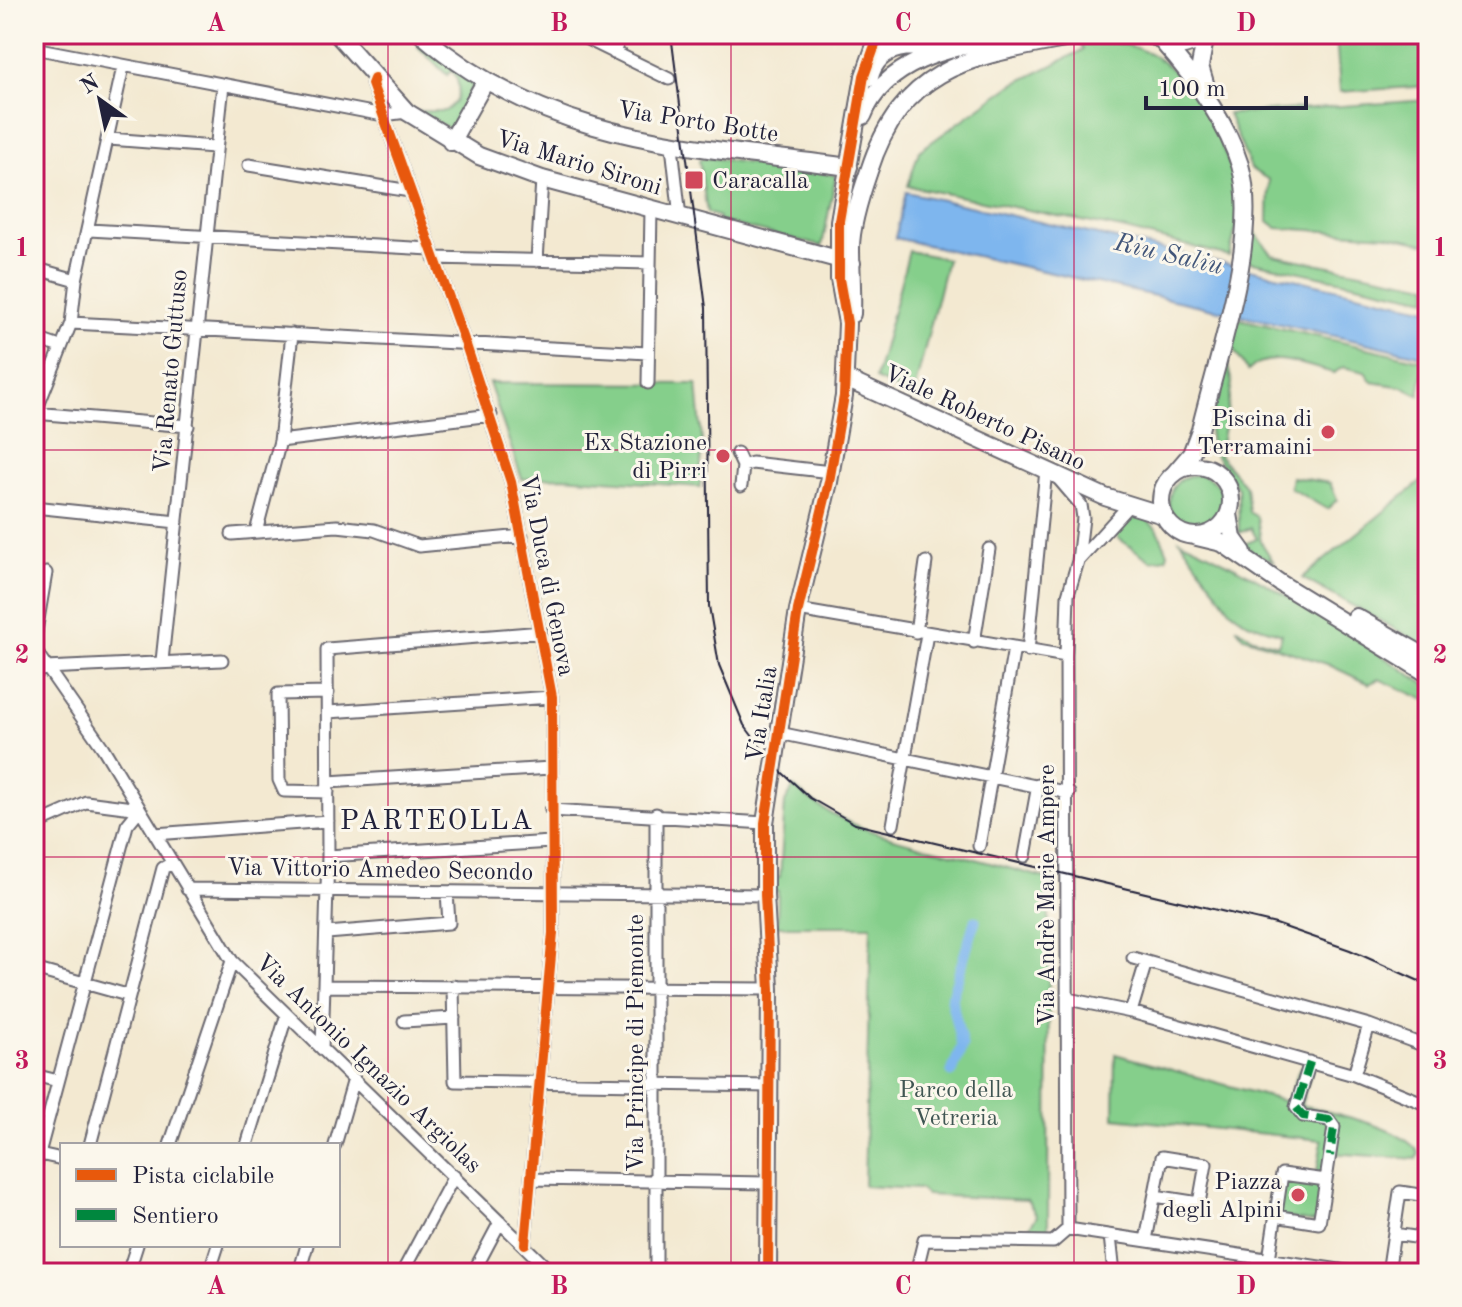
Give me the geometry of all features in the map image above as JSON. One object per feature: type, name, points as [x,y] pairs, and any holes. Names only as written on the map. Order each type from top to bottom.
[{"type":"street","name":"Via Mario Sironi","points":[[337,34],[374,79],[407,112],[451,142],[479,156],[542,179],[845,262]]},
{"type":"street","name":"Via Porto Botte","points":[[421,34],[486,80],[577,123],[672,146],[849,167]]},
{"type":"street","points":[[577,34],[669,79]]},
{"type":"street","points":[[614,53],[621,34]]},
{"type":"street","points":[[849,167],[860,94],[881,34],[934,44],[1022,34]]},
{"type":"street","name":"Via Italia","points":[[845,262],[879,138],[897,108],[935,75],[983,58],[1090,34]]},
{"type":"street","points":[[1206,34],[1202,57],[1203,82],[1240,165],[1247,203],[1241,256],[1200,430],[1191,454],[1161,494],[1163,515],[1175,530],[1222,543],[1280,583],[1428,674]]},
{"type":"street","points":[[1154,37],[1177,46],[1190,45],[1206,34]]},
{"type":"street","points":[[1202,57],[1215,34]]},
{"type":"street","points":[[860,94],[867,87],[872,67],[891,51],[897,37]]},
{"type":"street","points":[[1154,37],[1215,113]]},
{"type":"street","points":[[849,167],[856,158],[863,115],[879,88],[918,62],[934,44]]},
{"type":"street","points":[[34,48],[383,115],[407,112]]},
{"type":"street","points":[[123,67],[76,280],[71,323],[34,414],[188,426]]},
{"type":"street","name":"Via Duca di Genova","points":[[374,79],[372,84],[491,415],[511,482],[552,697],[552,892],[548,987],[525,1244]]},
{"type":"street","points":[[451,142],[486,80]]},
{"type":"street","name":"Via Renato Guttuso","points":[[162,661],[214,147],[223,85]]},
{"type":"street","points":[[109,139],[214,147]]},
{"type":"street","points":[[672,146],[680,217]]},
{"type":"street","points":[[249,165],[410,191]]},
{"type":"street","name":"Via Italia","points":[[768,1273],[767,1183],[771,1086],[765,823],[798,610],[831,472],[846,379],[847,323],[852,314],[839,221],[849,167]]},
{"type":"street","points":[[537,261],[542,179]]},
{"type":"street","points":[[648,383],[651,209]]},
{"type":"street","points":[[89,230],[537,261],[650,263]]},
{"type":"street","points":[[34,268],[76,280]]},
{"type":"street","points":[[71,323],[648,353]]},
{"type":"street","points":[[256,532],[280,441],[292,334]]},
{"type":"street","points":[[34,338],[60,347]]},
{"type":"street","name":"Viale Roberto Pisano","points":[[846,379],[1105,497],[1163,515]]},
{"type":"street","points":[[280,441],[491,415]]},
{"type":"street","points":[[1200,430],[1203,446],[1230,491],[1229,514],[1233,538],[1245,554],[1428,658]]},
{"type":"street","points":[[737,453],[743,466],[741,486]]},
{"type":"street","points":[[743,466],[752,463],[831,472]]},
{"type":"street","points":[[1171,477],[1198,466],[1217,472]]},
{"type":"street","points":[[1028,651],[1051,473]]},
{"type":"street","name":"Via Andrè Marie Ampere","points":[[1051,473],[1081,505],[1078,561],[1068,595],[1066,656],[1069,793],[1068,1229]]},
{"type":"street","name":"Viale Roberto Pisano","points":[[1105,497],[1132,499],[1145,496],[1171,477]]},
{"type":"street","name":"Via Andrè Marie Ampere","points":[[1078,561],[1129,505]]},
{"type":"street","points":[[34,507],[177,522]]},
{"type":"street","points":[[1197,537],[1217,531],[1229,514]]},
{"type":"street","points":[[232,534],[337,526],[374,530],[419,546],[522,536]]},
{"type":"street","points":[[974,642],[989,549]]},
{"type":"street","points":[[893,825],[906,757],[926,562]]},
{"type":"street","points":[[34,643],[46,573]]},
{"type":"street","points":[[798,610],[1066,656]]},
{"type":"street","points":[[322,1049],[328,856],[327,649],[542,632]]},
{"type":"street","points":[[979,846],[1014,648]]},
{"type":"street","name":"Via Antonio Ignazio Argiolas","points":[[34,649],[103,748],[232,961],[552,1273]]},
{"type":"street","points":[[34,674],[45,668],[222,660]]},
{"type":"street","points":[[328,693],[278,694],[279,780],[284,791],[551,768]]},
{"type":"street","points":[[328,712],[552,697]]},
{"type":"street","points":[[779,733],[992,774],[1069,793]]},
{"type":"street","points":[[1025,856],[1038,785]]},
{"type":"street","points":[[34,825],[86,802],[140,809]]},
{"type":"street","points":[[34,1172],[36,1153],[127,825],[140,809]]},
{"type":"street","points":[[551,810],[765,823]]},
{"type":"street","name":"Via Principe di Piemonte","points":[[656,814],[656,1273]]},
{"type":"street","points":[[155,834],[328,821]]},
{"type":"street","points":[[328,856],[551,842]]},
{"type":"street","points":[[90,1143],[127,995],[163,868],[172,863]]},
{"type":"street","name":"Via Vittorio Amedeo Secondo","points":[[187,889],[765,895]]},
{"type":"street","points":[[327,933],[449,923],[447,892]]},
{"type":"street","points":[[1133,958],[1369,1025],[1428,1047]]},
{"type":"street","points":[[171,1143],[232,961]]},
{"type":"street","points":[[1131,1012],[1146,962]]},
{"type":"street","points":[[34,969],[127,995]]},
{"type":"street","points":[[325,986],[770,989]]},
{"type":"street","points":[[453,986],[455,1081],[771,1086]]},
{"type":"street","points":[[1068,999],[1131,1012],[1310,1062],[1354,1075],[1428,1105]]},
{"type":"street","points":[[248,1143],[286,1017]]},
{"type":"street","points":[[404,1021],[454,1018]]},
{"type":"street","points":[[1354,1075],[1369,1025]]},
{"type":"street","points":[[1275,1216],[1319,1223],[1334,1127],[1329,1120],[1303,1116],[1296,1107],[1310,1062]]},
{"type":"street","points":[[34,1075],[58,1081]]},
{"type":"street","points":[[336,1143],[354,1079]]},
{"type":"street","points":[[36,1153],[60,1159]]},
{"type":"street","points":[[1146,1240],[1162,1157],[1206,1164],[1199,1203],[1155,1196]]},
{"type":"street","points":[[1269,1259],[1282,1174],[1326,1180]]},
{"type":"street","points":[[402,1273],[454,1176]]},
{"type":"street","points":[[532,1179],[767,1183]]},
{"type":"street","points":[[1388,1273],[1400,1192],[1428,1196]]},
{"type":"street","points":[[474,1272],[500,1222]]},
{"type":"street","points":[[916,1273],[924,1240],[1053,1242],[1068,1229],[1359,1273]]},
{"type":"street","points":[[1394,1234],[1428,1239]]},
{"type":"street","points":[[1110,1236],[1114,1273]]},
{"type":"street","points":[[128,1273],[136,1247]]},
{"type":"street","points":[[209,1273],[217,1247]]},
{"type":"street","points":[[299,1273],[306,1247]]},
{"type":"green space","points":[[1336,34],[1428,34],[1428,86],[1340,92]]},
{"type":"green space","points":[[1108,42],[1146,52],[1162,62],[1188,87],[1209,119],[1234,177],[1237,194],[1237,223],[1229,256],[1122,229],[908,186],[919,151],[1010,86],[1083,50],[1081,45]]},
{"type":"green space","points":[[421,43],[476,81],[450,129],[418,111],[445,111],[457,98],[458,92],[452,70],[447,75],[418,47]]},
{"type":"green space","points":[[1428,100],[1428,244],[1388,235],[1277,228],[1268,221],[1269,180],[1251,169],[1228,114]]},
{"type":"green space","points":[[699,159],[836,175],[822,246],[718,221],[719,217],[707,213]]},
{"type":"green space","points":[[1253,230],[1273,255],[1428,285],[1428,299],[1248,261]]},
{"type":"green space","points":[[909,251],[947,259],[913,396],[875,379]]},
{"type":"green space","points":[[1235,318],[1425,361],[1419,395],[1403,387],[1372,382],[1365,372],[1343,367],[1334,373],[1277,360],[1257,364],[1248,371],[1231,346]]},
{"type":"green space","points":[[1227,363],[1232,383],[1219,455],[1246,487],[1249,512],[1257,517],[1261,542],[1273,561],[1254,553],[1244,544],[1257,539],[1251,528],[1239,533],[1238,488],[1212,451],[1209,430]]},
{"type":"green space","points":[[489,383],[697,384],[702,440],[700,487],[563,477],[522,479]]},
{"type":"green space","points":[[1196,475],[1215,483],[1223,502],[1215,521],[1196,529],[1177,521],[1169,502],[1177,483]]},
{"type":"green space","points":[[1428,476],[1428,647],[1302,578]]},
{"type":"green space","points":[[1292,477],[1330,483],[1337,500],[1327,509],[1290,488]]},
{"type":"green space","points":[[1142,515],[1158,530],[1168,553],[1166,558],[1151,561],[1118,538],[1115,528],[1121,520],[1128,521]]},
{"type":"green space","points":[[1180,540],[1276,589],[1367,646],[1428,686],[1428,701],[1379,679],[1369,684],[1327,664],[1244,637],[1236,627],[1253,638],[1278,645],[1282,634],[1248,623],[1231,611]]},
{"type":"green space","name":"Parco della Vetreria","points":[[794,787],[829,812],[866,829],[1049,879],[1048,1230],[1027,1231],[1037,1216],[1027,1200],[926,1195],[919,1189],[864,1186],[871,926],[777,926],[778,891],[770,890],[769,877],[780,877],[785,802]]},
{"type":"green space","points":[[1115,1054],[1287,1102],[1300,1067],[1312,1069],[1301,1105],[1398,1135],[1419,1153],[1417,1159],[1330,1153],[1319,1223],[1275,1216],[1282,1174],[1316,1179],[1322,1140],[1114,1118]]},
{"type":"water","name":"Riu Saliu","points":[[906,192],[1428,309],[1428,357],[895,238]]},
{"type":"waterway","points":[[952,1072],[962,1046],[951,999],[975,921]]},
{"type":"tram line","points":[[671,34],[706,308],[709,606],[719,665],[744,725],[774,765],[810,798],[855,824],[1276,924],[1350,950],[1428,985]]},
{"type":"marked path","points":[[1310,1062],[1296,1107],[1303,1116],[1329,1120],[1334,1127],[1330,1156]]},
{"type":"cycle path","points":[[768,1273],[770,989],[765,823],[798,610],[829,482],[844,396],[847,323],[839,279],[839,221],[864,76],[879,34]]},
{"type":"cycle path","points":[[374,79],[372,84],[466,345],[511,482],[552,697],[553,933],[525,1244]]},
{"type":"place","name":"Caracalla","points":[[694,180]]},
{"type":"place","name":"Piscina di Terramaini","points":[[1328,432]]},
{"type":"place","name":"Ex Stazione di Pirri","points":[[723,456]]},
{"type":"place","name":"Piazza degli Alpini","points":[[1298,1195]]},
{"type":"district","name":"PARTEOLLA","points":[[437,819]]}]
